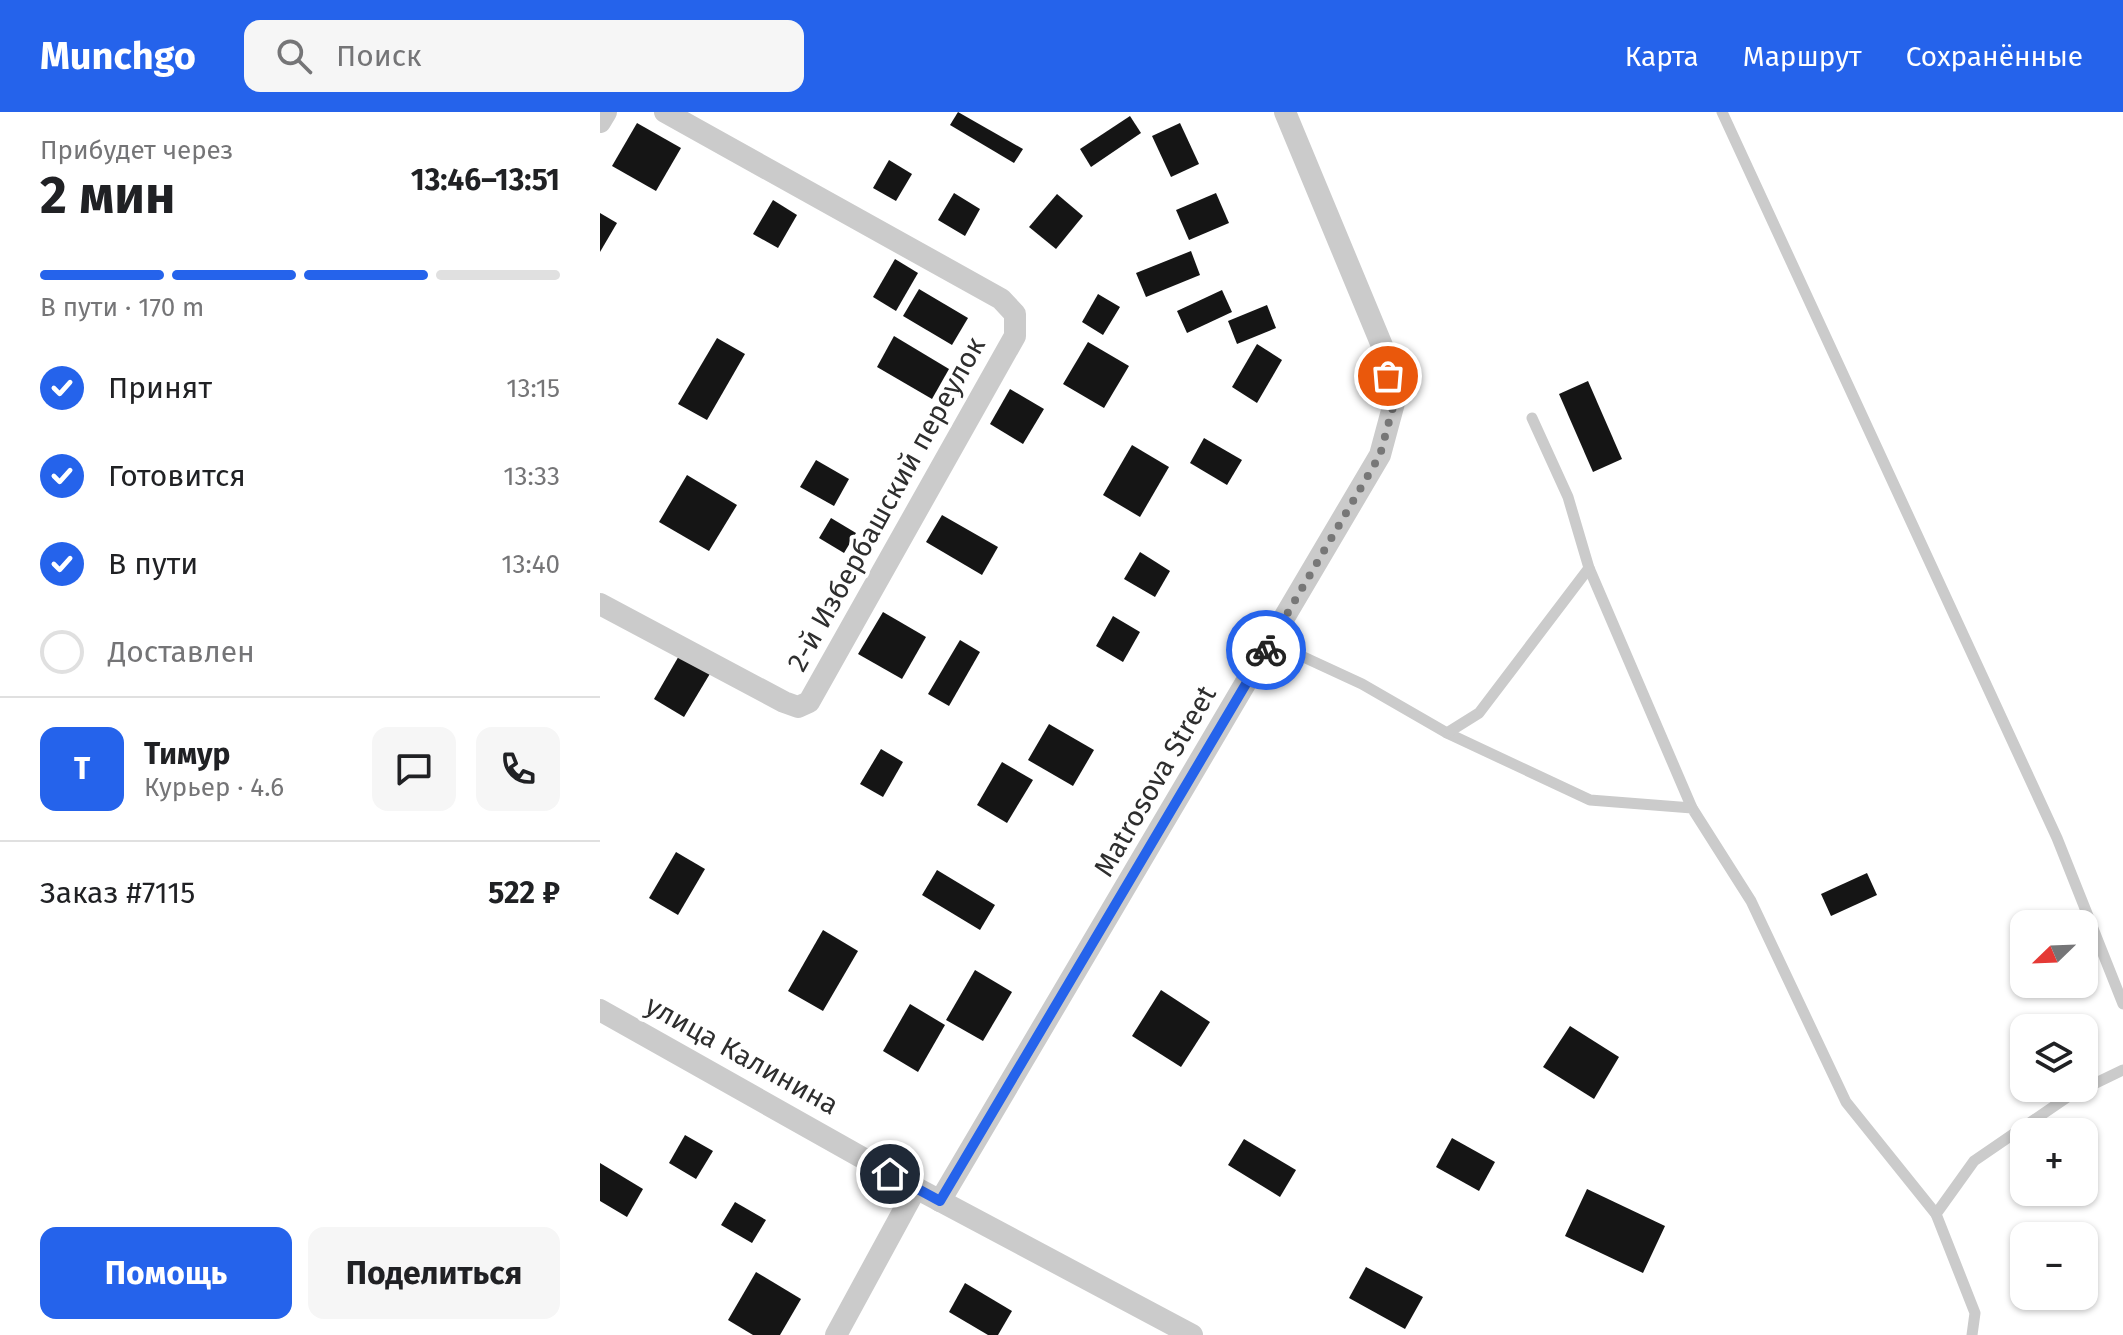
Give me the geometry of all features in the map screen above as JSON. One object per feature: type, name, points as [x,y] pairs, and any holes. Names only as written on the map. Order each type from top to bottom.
[{"type":"street","points":[[600,122],[606,112]]},
{"type":"street","name":"2-й Избербашский переулок","points":[[600,604],[784,702],[798,707],[809,702],[1015,336],[1015,314],[1001,299],[665,112]]},
{"type":"street","name":"Matrosova Street","points":[[940,1201],[1380,455],[1394,403],[1383,348],[1285,112]]},
{"type":"street","name":"улица Калинина","points":[[600,1010],[916,1188],[1192,1335]]},
{"type":"street","points":[[836,1335],[916,1188]]},
{"type":"lane","points":[[1722,112],[2057,838],[2123,1004]]},
{"type":"lane","points":[[1532,418],[1568,497],[1589,568],[1692,808],[1751,901],[1846,1102],[1936,1214],[1975,1313],[1972,1335]]},
{"type":"lane","points":[[1447,733],[1479,713],[1589,568]]},
{"type":"lane","points":[[1271,642],[1362,684],[1447,733],[1590,800],[1692,808]]},
{"type":"lane","points":[[1936,1214],[1974,1161],[2069,1096],[2123,1070]]},
{"type":"building","points":[[958,112],[1023,149],[1014,163],[950,125]]},
{"type":"building","points":[[1130,116],[1141,133],[1091,167],[1080,149]]},
{"type":"building","points":[[637,123],[681,148],[656,191],[612,166]]},
{"type":"building","points":[[1180,123],[1199,164],[1171,177],[1152,136]]},
{"type":"building","points":[[889,160],[912,174],[896,201],[873,188]]},
{"type":"building","points":[[954,193],[980,209],[965,236],[938,220]]},
{"type":"building","points":[[1216,193],[1229,223],[1189,240],[1176,210]]},
{"type":"building","points":[[1057,194],[1083,216],[1056,249],[1029,227]]},
{"type":"building","points":[[773,200],[797,215],[778,248],[753,234]]},
{"type":"building","points":[[600,213],[617,223],[600,252]]},
{"type":"building","points":[[1191,251],[1200,275],[1146,297],[1136,273]]},
{"type":"building","points":[[895,259],[918,273],[896,311],[873,297]]},
{"type":"building","points":[[919,289],[968,318],[952,345],[903,316]]},
{"type":"building","points":[[1222,290],[1232,312],[1187,333],[1177,311]]},
{"type":"building","points":[[1098,294],[1120,307],[1103,335],[1082,322]]},
{"type":"building","points":[[1267,305],[1276,328],[1237,344],[1228,321]]},
{"type":"building","points":[[894,336],[949,369],[932,399],[877,367]]},
{"type":"building","points":[[717,338],[745,354],[707,420],[678,404]]},
{"type":"building","points":[[1088,342],[1129,366],[1104,408],[1063,384]]},
{"type":"building","points":[[1257,344],[1282,360],[1257,403],[1232,387]]},
{"type":"building","points":[[1588,381],[1622,459],[1593,472],[1559,394]]},
{"type":"building","points":[[1010,389],[1044,409],[1023,444],[990,424]]},
{"type":"building","points":[[1204,438],[1242,460],[1227,485],[1190,463]]},
{"type":"building","points":[[1132,445],[1169,467],[1140,517],[1103,495]]},
{"type":"building","points":[[816,460],[849,479],[834,506],[800,487]]},
{"type":"building","points":[[687,475],[737,505],[709,551],[659,522]]},
{"type":"building","points":[[942,515],[998,547],[982,575],[926,542]]},
{"type":"building","points":[[831,518],[856,533],[844,553],[819,538]]},
{"type":"building","points":[[1140,552],[1170,571],[1155,597],[1124,579]]},
{"type":"building","points":[[883,612],[926,637],[902,679],[858,654]]},
{"type":"building","points":[[1113,616],[1140,632],[1123,662],[1096,646]]},
{"type":"building","points":[[960,640],[980,652],[949,706],[928,694]]},
{"type":"building","points":[[680,654],[711,672],[684,717],[654,699]]},
{"type":"building","points":[[1049,724],[1094,750],[1073,786],[1028,760]]},
{"type":"building","points":[[881,749],[903,762],[883,797],[860,784]]},
{"type":"building","points":[[1002,762],[1033,780],[1007,823],[977,805]]},
{"type":"building","points":[[676,852],[705,869],[678,915],[649,898]]},
{"type":"building","points":[[937,870],[995,905],[980,930],[922,895]]},
{"type":"building","points":[[1867,873],[1877,895],[1831,916],[1821,894]]},
{"type":"building","points":[[823,930],[858,951],[823,1011],[788,991]]},
{"type":"building","points":[[975,970],[1012,992],[983,1041],[946,1020]]},
{"type":"building","points":[[1161,990],[1210,1022],[1181,1067],[1132,1036]]},
{"type":"building","points":[[910,1004],[945,1025],[918,1072],[883,1051]]},
{"type":"building","points":[[1570,1026],[1619,1057],[1594,1099],[1543,1067]]},
{"type":"building","points":[[685,1135],[713,1151],[696,1179],[669,1163]]},
{"type":"building","points":[[1452,1138],[1495,1162],[1479,1191],[1436,1167]]},
{"type":"building","points":[[1244,1139],[1296,1170],[1280,1197],[1228,1165]]},
{"type":"building","points":[[600,1163],[643,1189],[627,1217],[600,1201]]},
{"type":"building","points":[[1587,1189],[1665,1226],[1643,1273],[1565,1236]]},
{"type":"building","points":[[735,1202],[766,1220],[752,1243],[721,1225]]},
{"type":"building","points":[[1366,1267],[1423,1297],[1405,1329],[1349,1298]]},
{"type":"building","points":[[756,1272],[801,1299],[780,1335],[753,1335],[728,1320]]},
{"type":"building","points":[[965,1283],[1012,1311],[998,1335],[988,1335],[949,1312]]},
{"type":"way so far","points":[[1266,650],[1380,455],[1394,403],[1388,376]]},
{"type":"route","points":[[890,1174],[940,1201],[1266,650]]}]
